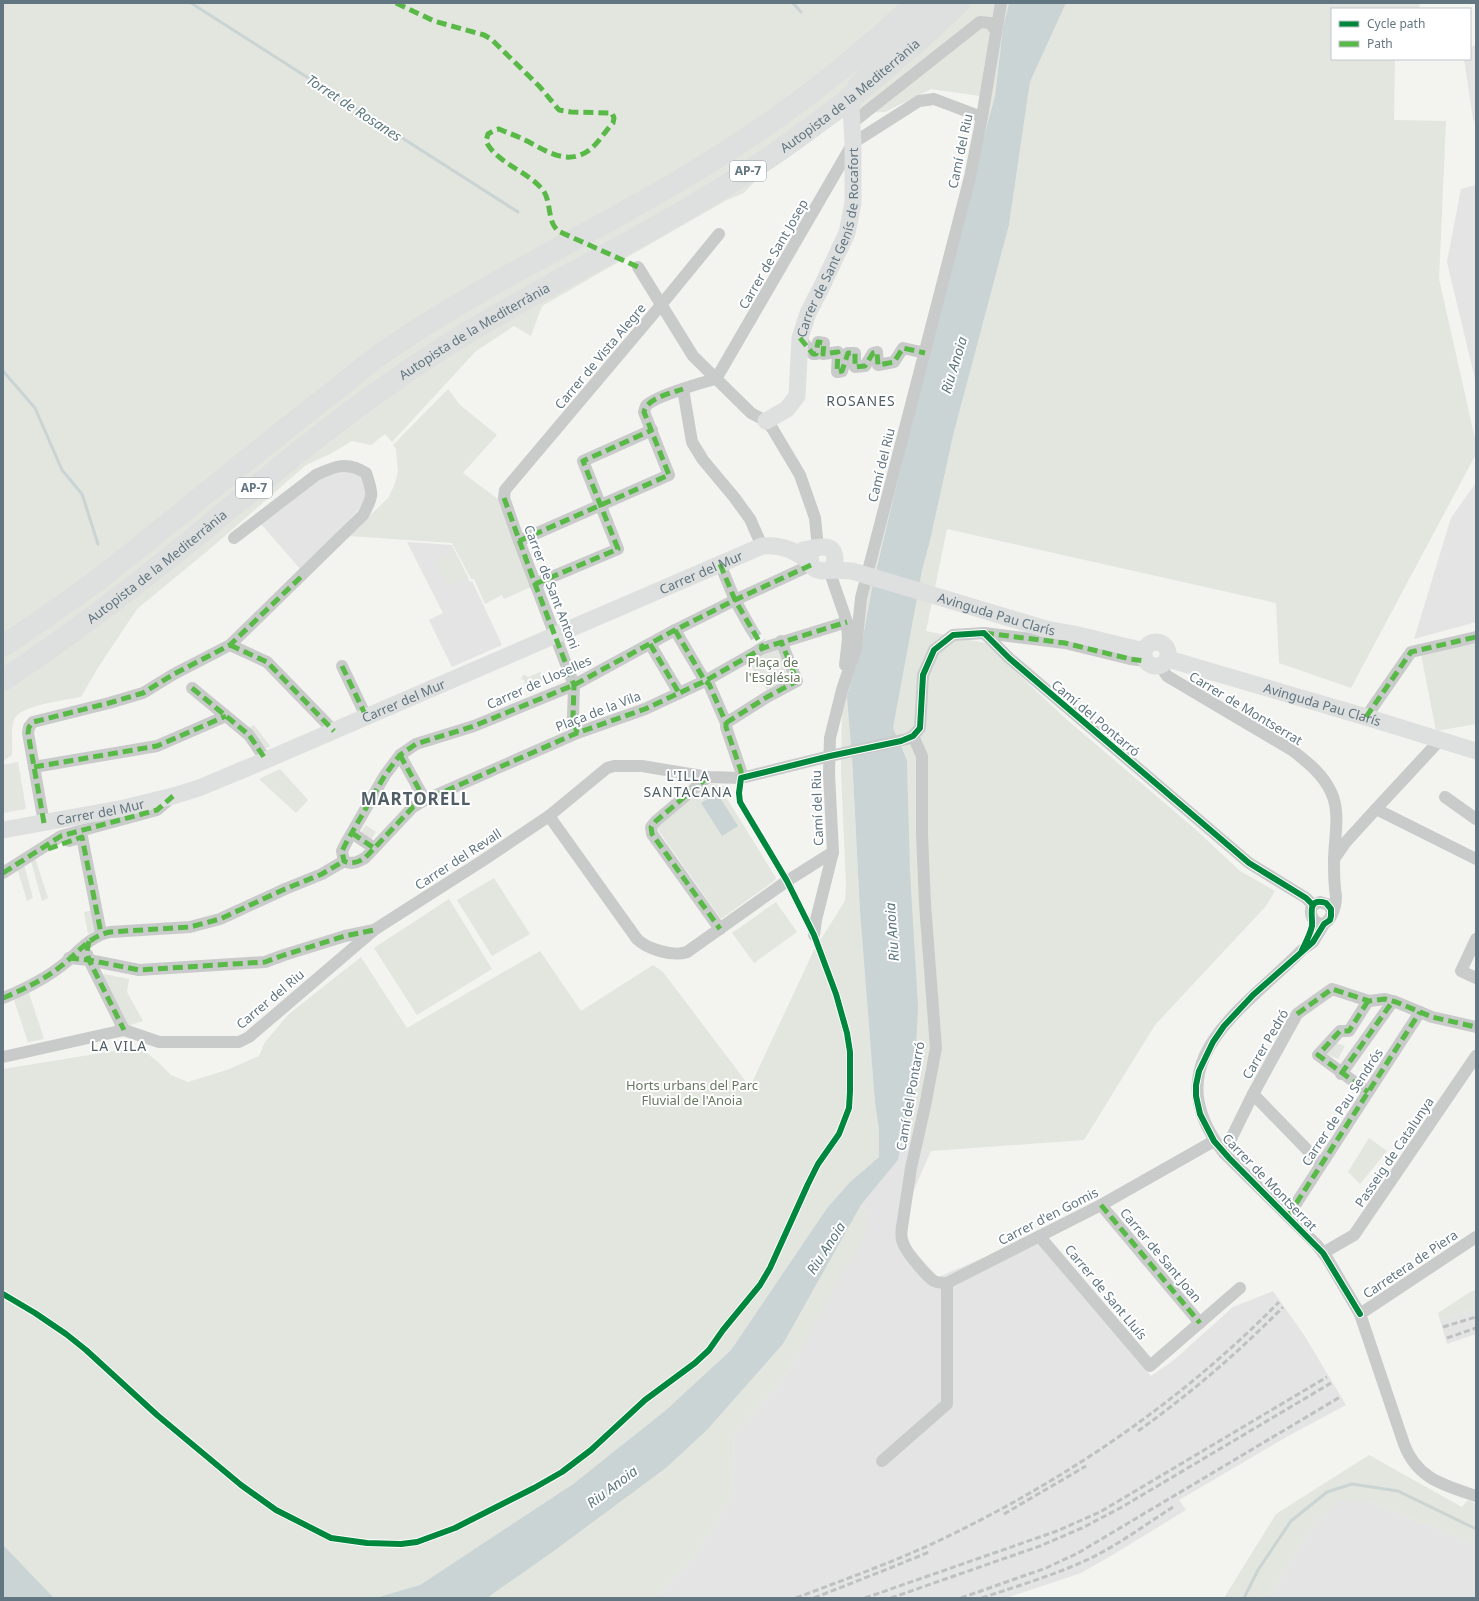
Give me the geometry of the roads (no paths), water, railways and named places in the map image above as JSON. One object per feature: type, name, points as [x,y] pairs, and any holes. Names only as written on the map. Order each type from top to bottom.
[{"type":"highway","name":"Autopista de la Mediterrània","points":[[3,646],[112,570],[242,462],[377,358],[454,307],[664,190],[743,141],[805,97],[839,70],[916,3]]},
{"type":"highway","name":"Autopista de la Mediterrània","points":[[3,680],[74,631],[129,590],[302,449],[369,398],[431,355],[513,306],[674,217],[763,161],[861,91],[959,3]]},
{"type":"main road","points":[[853,143],[851,108],[856,85],[889,49],[938,3]]},
{"type":"main road","name":"Carrer de Sant Genís de Rocafort","points":[[766,421],[788,409],[797,396],[800,338],[808,313],[847,233],[853,203],[853,143]]},
{"type":"main road","name":"Carrer del Mur","points":[[3,830],[124,808],[199,788],[762,546],[774,546],[813,556]]},
{"type":"main road","points":[[823,546],[830,549],[833,552],[832,566],[818,570],[813,556],[823,546]]},
{"type":"main road","name":"Avinguda Pau Clarís","points":[[832,566],[928,593],[1024,623],[1074,634],[1154,659],[1366,717],[1476,751]]},
{"type":"street","name":"Camí del Riu","points":[[814,935],[816,920],[832,852],[831,732],[842,690],[856,648],[861,598],[970,177],[982,117],[1001,3]]},
{"type":"street","points":[[852,123],[980,22],[990,23],[996,31]]},
{"type":"street","name":"Carrer de Sant Genís de Rocafort","points":[[853,143],[919,101],[934,98],[982,117]]},
{"type":"street","name":"Carrer de Sant Josep","points":[[716,379],[853,143]]},
{"type":"street","name":"Carrer de Vista Alegre","points":[[504,498],[505,490],[719,234]]},
{"type":"street","points":[[638,267],[693,356],[751,413],[766,421],[772,428],[800,475],[815,518],[813,556]]},
{"type":"street","points":[[800,338],[813,354],[816,354],[818,342],[824,343],[823,354],[838,352],[837,372],[842,371],[848,353],[855,353],[855,367],[865,366],[874,353],[877,352],[878,365],[894,362],[903,348],[925,353]]},
{"type":"street","points":[[519,541],[669,475],[644,412],[645,406],[650,402],[683,389],[716,379]]},
{"type":"street","points":[[683,389],[692,442],[703,460],[750,519],[762,546]]},
{"type":"street","points":[[535,584],[618,549],[583,461],[652,430]]},
{"type":"street","points":[[44,823],[28,733],[29,727],[33,722],[109,704],[143,692],[230,645],[363,515],[371,500],[372,493],[366,473],[356,467],[346,465],[331,468],[316,475],[234,538]]},
{"type":"street","name":"Carrer de Sant Antoni","points":[[504,498],[574,685],[573,717],[577,733]]},
{"type":"street","name":"Carrer de Lloselles","points":[[344,861],[342,851],[385,776],[400,755],[416,744],[474,726],[574,685],[675,630],[735,600],[813,556]]},
{"type":"street","points":[[720,564],[735,600],[750,627]]},
{"type":"street","points":[[832,566],[832,575],[847,622],[848,639],[842,690]]},
{"type":"street","name":"Plaça de la Vila","points":[[344,861],[351,863],[359,861],[374,848],[413,807],[426,800],[577,733],[645,709],[705,681],[761,645],[781,641],[847,622]]},
{"type":"street","points":[[675,630],[708,684],[726,723],[726,728],[742,778]]},
{"type":"street","points":[[913,736],[920,728],[923,675],[934,650],[953,635],[984,633],[1065,643],[1130,659],[1154,659]]},
{"type":"street","name":"Camí del Pontarró","points":[[984,633],[1009,658],[1249,863],[1316,904]]},
{"type":"street","points":[[1366,717],[1411,652],[1476,636]]},
{"type":"street","points":[[726,723],[767,697],[797,681],[781,641]]},
{"type":"street","points":[[650,644],[679,693]]},
{"type":"street","points":[[230,645],[266,662],[334,731]]},
{"type":"street","name":"Carrer de Montserrat","points":[[1154,659],[1167,676],[1292,750],[1322,777],[1332,793],[1336,811],[1334,859],[1336,897],[1332,912]]},
{"type":"street","points":[[342,666],[364,712]]},
{"type":"street","points":[[192,688],[249,735],[266,760]]},
{"type":"street","points":[[34,768],[157,746],[226,716]]},
{"type":"street","name":"Camí del Pontarró","points":[[913,736],[922,756],[924,896],[936,1048],[911,1168],[901,1235],[903,1244],[908,1253],[932,1280],[946,1283]]},
{"type":"street","name":"Carrer del Revall","points":[[69,958],[89,960],[139,970],[265,962],[345,936],[374,930],[549,816],[607,768],[614,766],[642,766],[708,777],[742,778],[830,756],[901,741],[913,736]]},
{"type":"street","points":[[1334,859],[1345,843],[1440,740]]},
{"type":"street","points":[[400,755],[426,800]]},
{"type":"street","points":[[708,777],[656,821],[651,827],[652,834],[720,929]]},
{"type":"street","points":[[3,873],[61,836],[157,810],[173,796]]},
{"type":"street","points":[[1445,797],[1476,819]]},
{"type":"street","points":[[1376,809],[1476,859]]},
{"type":"street","points":[[549,816],[637,939],[642,944],[675,954],[687,952],[832,852]]},
{"type":"street","points":[[352,833],[374,848]]},
{"type":"street","points":[[33,854],[82,836],[101,933]]},
{"type":"street","points":[[3,998],[38,982],[101,933],[190,927],[220,919],[285,889],[322,874],[344,861]]},
{"type":"street","points":[[1316,904],[1329,905],[1332,912],[1330,920],[1324,924],[1317,923],[1312,918],[1311,909],[1316,904],[1326,899],[1335,890]]},
{"type":"street","name":"Carrer de Montserrat","points":[[1302,950],[1309,936],[1312,918]]},
{"type":"street","name":"Carrer de Montserrat","points":[[1324,924],[1312,942],[1236,1011],[1224,1026],[1199,1071],[1196,1084],[1196,1096],[1200,1114],[1214,1141],[1224,1153],[1323,1253],[1360,1314],[1404,1444],[1412,1462],[1430,1478],[1476,1496]]},
{"type":"street","name":"Carrer del Riu","points":[[3,1056],[124,1030],[167,1042],[231,1042],[244,1040],[374,930]]},
{"type":"street","points":[[1476,939],[1461,971],[1476,978]]},
{"type":"street","points":[[89,941],[87,952],[89,960],[124,1030]]},
{"type":"street","name":"Carrer Pedró","points":[[1224,1153],[1253,1094],[1297,1014],[1332,989],[1368,1001],[1385,999],[1393,1001],[1432,1017],[1476,1027]]},
{"type":"street","points":[[1368,1001],[1349,1031],[1340,1031],[1318,1055],[1341,1074],[1368,1092]]},
{"type":"street","points":[[1341,1074],[1393,1001]]},
{"type":"street","name":"Carrer de Pau Sendrós","points":[[1288,1216],[1420,1012]]},
{"type":"street","name":"Passeig de Catalunya","points":[[1323,1253],[1354,1235],[1476,1056]]},
{"type":"street","points":[[1253,1094],[1321,1164]]},
{"type":"street","name":"Carrer d'en Gomis","points":[[946,1283],[1101,1205],[1214,1141]]},
{"type":"street","name":"Carrer de Sant Joan","points":[[1101,1205],[1200,1322]]},
{"type":"street","name":"Carrer de Sant Lluís","points":[[1040,1237],[1150,1366],[1200,1322]]},
{"type":"street","name":"Carretera de Piera","points":[[1360,1314],[1476,1237]]},
{"type":"street","points":[[882,1461],[947,1404],[946,1283]]},
{"type":"street","points":[[1200,1322],[1240,1288]]},
{"type":"water","name":"Riu Anoia","points":[[1009,3],[1066,3],[1030,82],[1009,225],[953,436],[922,571],[893,728],[907,760],[910,871],[918,1007],[914,1087],[898,1160],[861,1205],[783,1344],[707,1430],[666,1468],[554,1551],[487,1598],[375,1598],[420,1585],[573,1484],[666,1410],[731,1350],[827,1208],[850,1182],[879,1157],[879,1130],[875,1103],[860,912],[852,757],[847,696],[860,653],[872,588],[907,441],[974,173],[995,96],[1003,27]]},
{"type":"water","points":[[717,793],[738,826],[722,836],[701,803]]},
{"type":"water","points":[[3,1545],[9,1551],[54,1598],[3,1598]]},
{"type":"waterway","name":"Torret de Rosanes","points":[[191,3],[518,212]]},
{"type":"waterway","points":[[793,3],[801,12]]},
{"type":"waterway","points":[[3,371],[35,408],[62,470],[82,494],[98,544]]},
{"type":"waterway","points":[[1244,1598],[1258,1570],[1291,1521],[1327,1492],[1352,1484],[1398,1491],[1476,1529]]},
{"type":"tunnel","points":[[750,627],[760,643]]},
{"type":"railway","points":[[796,1598],[936,1542],[983,1519],[1074,1466],[1161,1406],[1241,1339],[1279,1302]]},
{"type":"railway","points":[[1138,1431],[1214,1372],[1283,1307]]},
{"type":"railway","points":[[1443,1327],[1476,1317]]},
{"type":"railway","points":[[1447,1338],[1476,1328]]},
{"type":"railway","points":[[865,1598],[1057,1531],[1100,1512],[1327,1377]]},
{"type":"railway","points":[[891,1598],[1040,1546],[1082,1528],[1122,1507],[1331,1383]]},
{"type":"railway","points":[[961,1598],[1046,1568],[1078,1553],[1340,1397]]},
{"type":"railway","points":[[1004,1514],[1086,1466]]},
{"type":"railway","points":[[982,1598],[1049,1575],[1089,1559],[1121,1541],[1173,1507]]},
{"type":"railway","points":[[814,1598],[929,1552]]},
{"type":"district","name":"ROSANES","points":[[861,401]]},
{"type":"district","name":"L'ILLA SANTACANA","points":[[688,784]]},
{"type":"district","name":"MARTORELL","points":[[416,799]]},
{"type":"district","name":"LA VILA","points":[[119,1046]]},
{"type":"park label","name":"Plaça de l'Església","points":[[773,670]]},
{"type":"park label","name":"Horts urbans del Parc Fluvial de l'Anoia","points":[[692,1092]]}]
